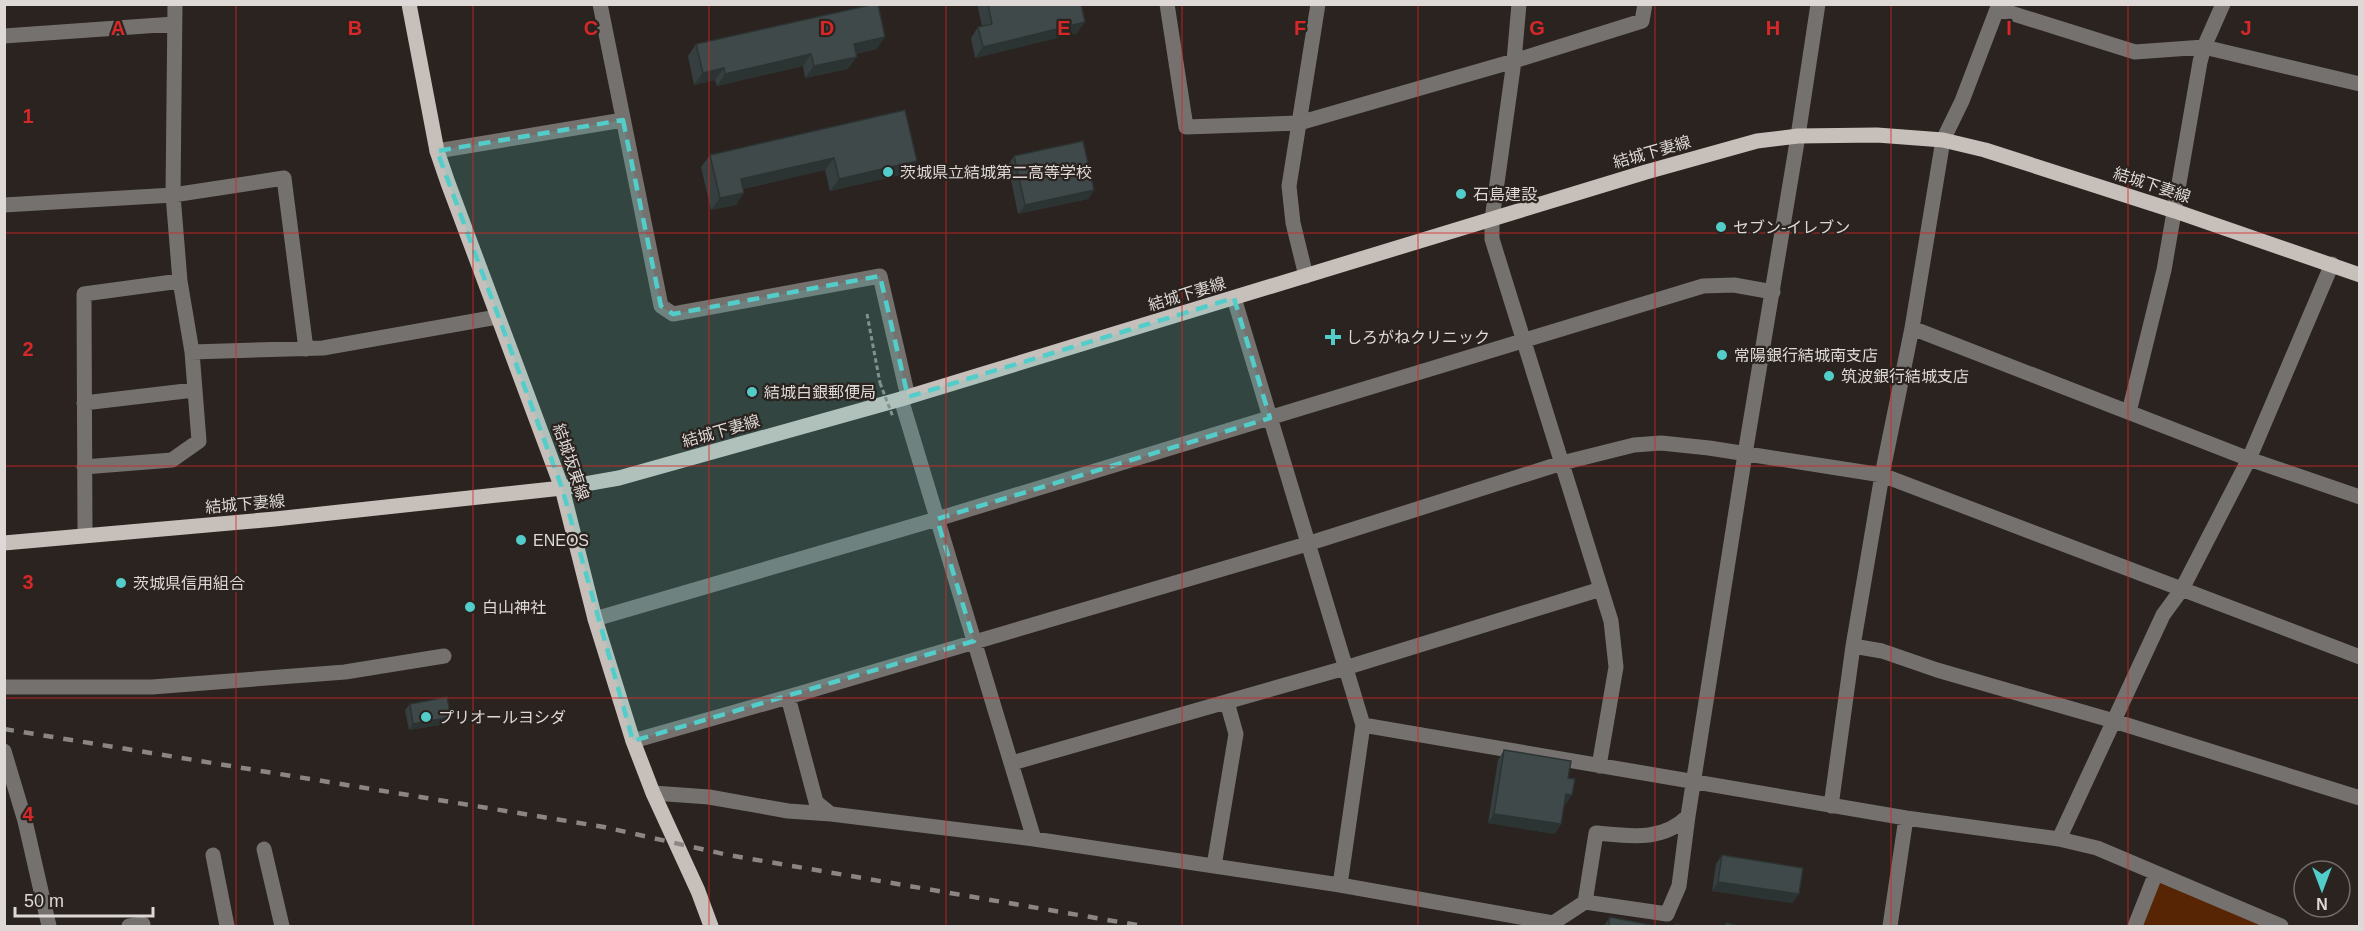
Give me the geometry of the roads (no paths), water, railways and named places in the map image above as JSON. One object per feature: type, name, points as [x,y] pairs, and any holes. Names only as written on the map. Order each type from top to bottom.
[{"type":"main road","name":"結城坂東線","points":[[409,4],[437,151],[562,488],[595,619],[633,741],[653,793],[698,891],[711,927]]},
{"type":"main road","name":"結城下妻線","points":[[4,543],[275,519],[562,488],[619,478],[905,398],[1492,219],[1757,141],[1798,136],[1877,135],[1943,140],[1985,150],[2175,211],[2360,275]]},
{"type":"street","points":[[84,466],[172,460],[199,441],[192,352],[180,281],[173,195],[175,4]]},
{"type":"street","points":[[600,4],[661,306],[673,314],[880,276],[905,398],[937,519],[1034,839]]},
{"type":"street","points":[[1167,4],[1186,128],[1299,123],[1514,61],[1642,21],[1645,4]]},
{"type":"street","points":[[1306,276],[1293,224],[1289,186],[1318,4]]},
{"type":"street","points":[[1519,4],[1514,61],[1492,219],[1492,239],[1611,621],[1616,667],[1599,766]]},
{"type":"street","points":[[653,793],[709,797],[788,811],[831,814],[1034,839],[1340,885],[1553,923],[1585,902],[1667,914],[1679,886],[1745,454],[1818,4]]},
{"type":"street","points":[[2129,412],[2164,270],[2204,47],[2223,4]]},
{"type":"street","points":[[1831,806],[1852,646],[1882,475],[1912,328],[1943,140],[1962,100],[1999,7],[2135,52],[2204,47],[2360,84]]},
{"type":"street","points":[[4,36],[174,24]]},
{"type":"street","points":[[437,151],[623,120]]},
{"type":"street","points":[[4,205],[173,195],[284,178],[306,349]]},
{"type":"street","points":[[2059,839],[2163,615],[2182,589],[2248,459],[2332,264]]},
{"type":"street","points":[[84,535],[84,294],[180,281]]},
{"type":"street","points":[[595,619],[937,519],[1703,286],[1734,285],[1773,292]]},
{"type":"street","points":[[1234,298],[1363,725],[1340,885]]},
{"type":"street","points":[[192,352],[323,348],[497,317]]},
{"type":"street","points":[[1912,328],[2248,459],[2360,497]]},
{"type":"street","points":[[84,403],[194,390]]},
{"type":"street","points":[[633,741],[1307,544],[1562,463],[1634,444],[1661,443],[1882,475],[2360,657]]},
{"type":"street","points":[[1012,763],[1345,668],[1601,589]]},
{"type":"street","points":[[1852,646],[1882,651],[1937,670],[2360,798]]},
{"type":"street","points":[[4,687],[152,687],[345,672],[444,656]]},
{"type":"street","points":[[788,697],[816,802],[831,814]]},
{"type":"street","points":[[1214,866],[1236,734],[1227,702]]},
{"type":"street","points":[[1363,725],[1831,806],[2059,839],[2097,848],[2281,927]]},
{"type":"street","points":[[4,751],[25,820],[49,927]]},
{"type":"street","points":[[1585,902],[1596,833],[1630,836],[1658,834],[1677,827],[1688,816]]},
{"type":"street","points":[[1890,927],[1906,818]]},
{"type":"street","points":[[264,849],[282,927]]},
{"type":"street","points":[[213,855],[227,927]]},
{"type":"street","points":[[2135,927],[2156,873]]},
{"type":"railway","points":[[4,729],[604,827],[728,855],[1143,926]]},
{"type":"place","name":"茨城県立結城第二高等学校","points":[[888,172]]},
{"type":"place","name":"石島建設","points":[[1461,194]]},
{"type":"place","name":"セブン-イレブン","points":[[1721,227]]},
{"type":"place","name":"しろがねクリニック","points":[[1333,337]]},
{"type":"place","name":"常陽銀行結城南支店","points":[[1722,355]]},
{"type":"place","name":"筑波銀行結城支店","points":[[1829,376]]},
{"type":"place","name":"結城白銀郵便局","points":[[752,392]]},
{"type":"place","name":"ENEOS","points":[[521,540]]},
{"type":"place","name":"茨城県信用組合","points":[[121,583]]},
{"type":"place","name":"白山神社","points":[[470,607]]},
{"type":"place","name":"プリオールヨシダ","points":[[426,717]]}]
